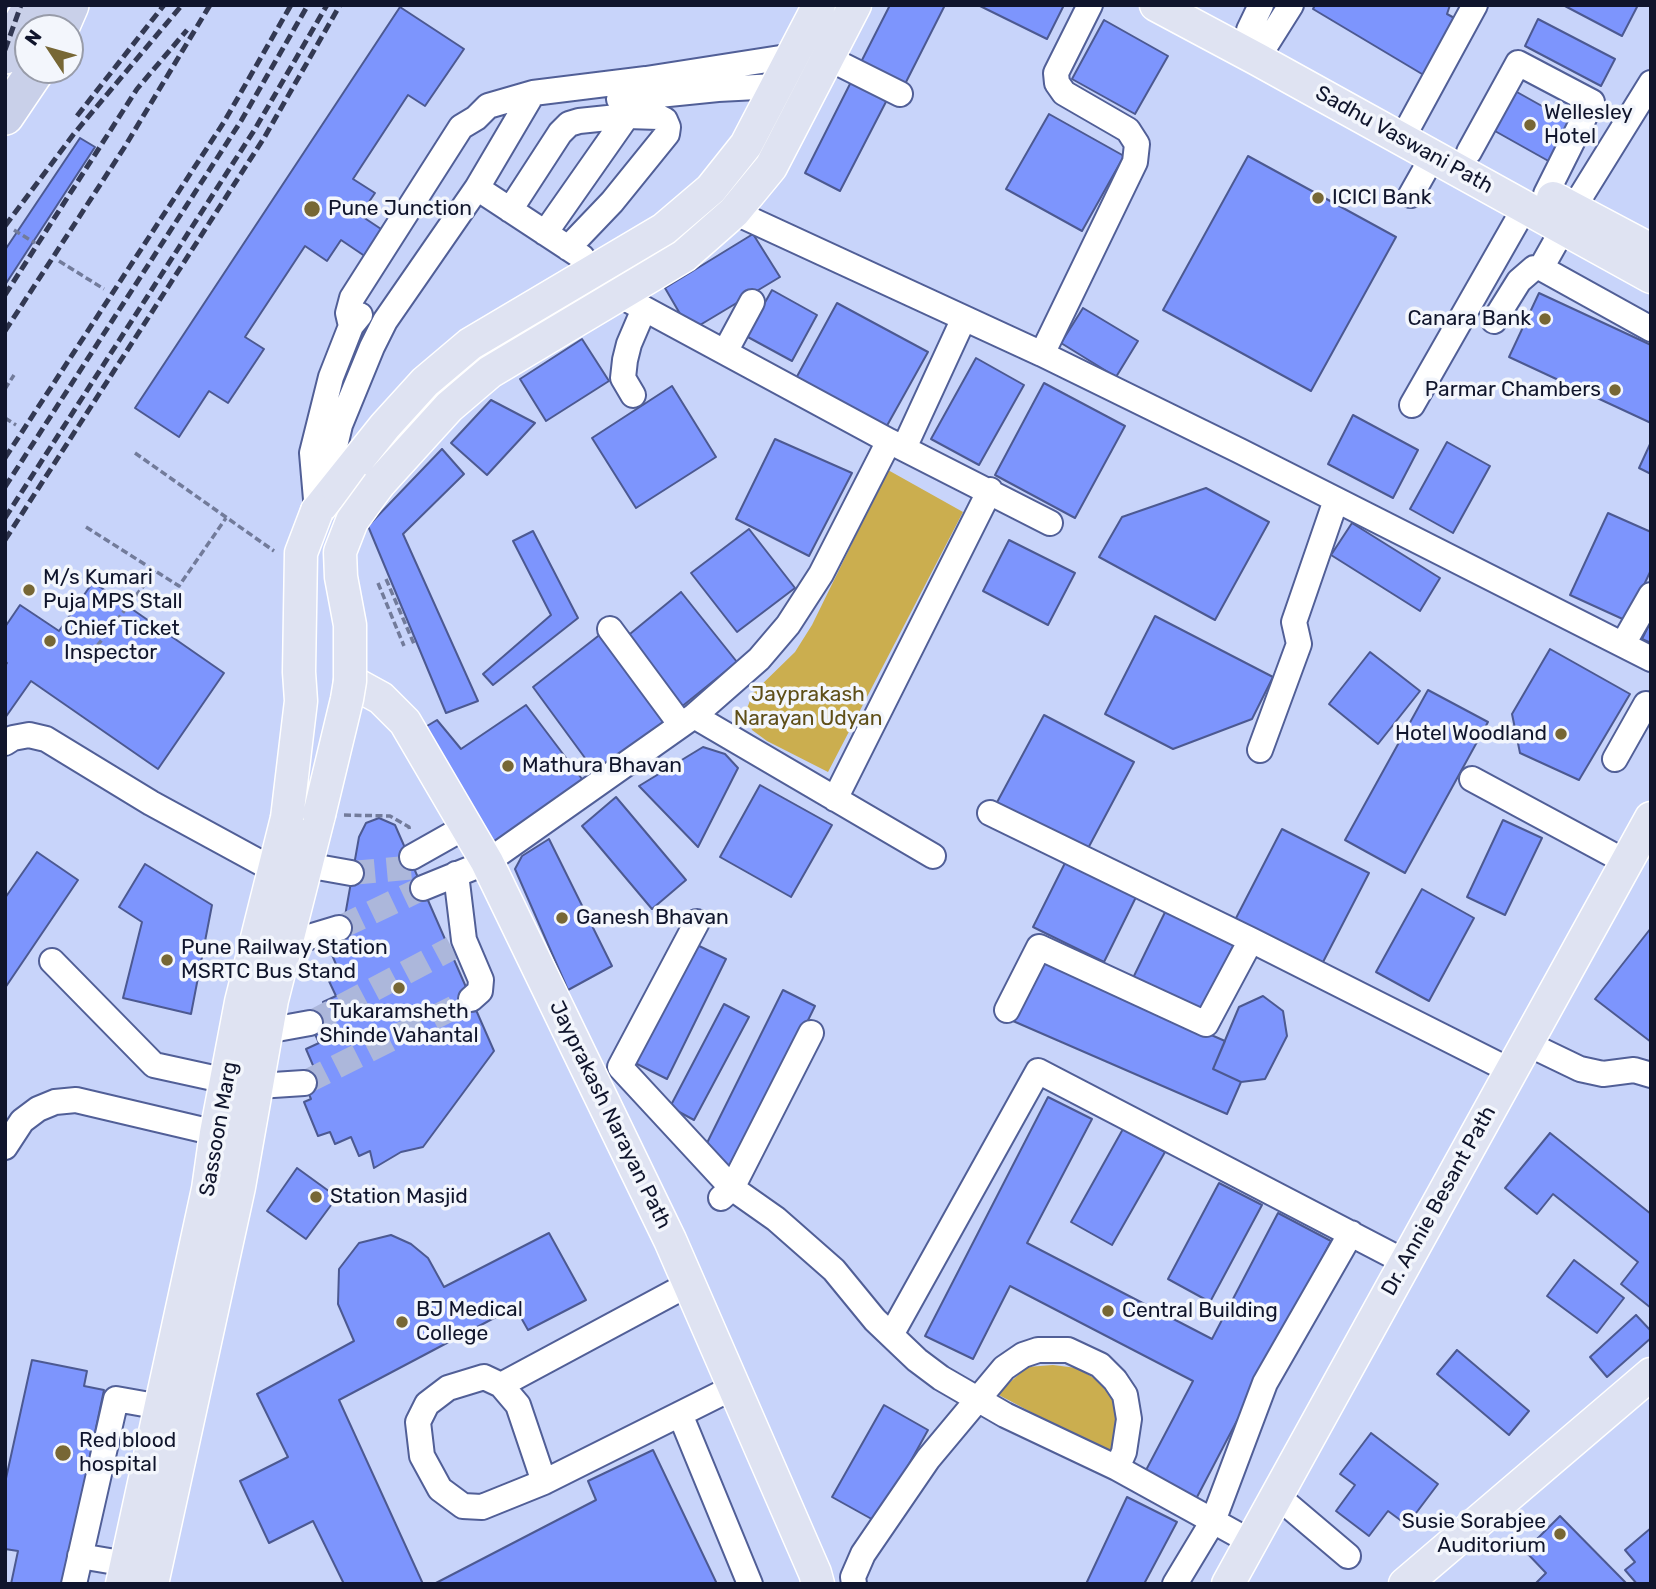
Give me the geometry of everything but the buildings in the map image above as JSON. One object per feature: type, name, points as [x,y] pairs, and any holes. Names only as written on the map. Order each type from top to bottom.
[{"type":"highway","points":[[5,116],[27,84]]},
{"type":"main road","name":"Sassoon Marg","points":[[124,1574],[208,1189],[241,1002],[287,818],[301,701],[301,553],[325,501],[385,426],[425,382],[470,344],[664,229],[711,188],[746,145],[819,5]]},
{"type":"main road","name":"Sassoon Marg","points":[[152,1584],[236,1200],[266,1031],[350,681],[350,625],[341,577],[340,552],[352,521],[379,484],[449,407],[490,372],[631,302],[734,212],[771,167],[855,5]]},
{"type":"main road","name":"Sadhu Vaswani Path","points":[[1156,5],[1259,34],[1407,130],[1433,156],[1552,210],[1651,277]]},
{"type":"main road","points":[[1202,5],[1259,34]]},
{"type":"main road","points":[[1407,130],[1469,152],[1552,210],[1651,250]]},
{"type":"main road","name":"Jayprakash Narayan Path","points":[[299,672],[350,681],[382,698],[405,722],[476,843],[607,1109],[689,1284],[818,1584]]},
{"type":"main road","name":"Dr. Annie Besant Path","points":[[1228,1584],[1651,818]]},
{"type":"main road","points":[[1405,1584],[1651,1374]]},
{"type":"street","points":[[1042,354],[1135,162],[1137,144],[1128,130],[1064,93],[1057,83],[1056,73],[1090,5]]},
{"type":"street","points":[[1259,34],[1291,5]]},
{"type":"street","points":[[1407,130],[1475,5]]},
{"type":"street","points":[[325,501],[340,425],[385,321],[477,188],[529,101],[793,56]]},
{"type":"street","points":[[828,58],[900,94]]},
{"type":"street","points":[[1469,152],[1518,63],[1592,102],[1552,210],[1541,268]]},
{"type":"street","points":[[1412,405],[1552,210],[1651,83]]},
{"type":"street","points":[[325,501],[312,453],[331,377],[351,326],[476,135],[476,118],[488,106],[529,101],[777,86]]},
{"type":"street","points":[[510,209],[560,133],[569,124],[627,116],[659,117],[665,120],[667,134],[612,202],[568,248]]},
{"type":"street","points":[[545,233],[627,116]]},
{"type":"street","points":[[1411,195],[1433,156]]},
{"type":"street","points":[[477,188],[597,267]]},
{"type":"street","points":[[734,212],[1042,354],[1651,659]]},
{"type":"street","points":[[1494,321],[1519,281],[1534,268],[1541,268],[1651,329]]},
{"type":"street","points":[[633,395],[623,378],[629,344],[631,302],[1050,523]]},
{"type":"street","points":[[725,352],[752,302]]},
{"type":"street","points":[[418,867],[476,843],[688,721],[759,659],[788,625],[821,574],[964,318]]},
{"type":"street","points":[[835,800],[990,490]]},
{"type":"street","points":[[1260,750],[1299,644],[1294,622],[1336,500]]},
{"type":"street","points":[[1623,644],[1651,594]]},
{"type":"street","points":[[610,629],[688,721],[933,856]]},
{"type":"street","points":[[1615,759],[1646,704],[1651,706]]},
{"type":"street","points":[[5,743],[13,738],[29,735],[46,739],[151,803],[274,870]]},
{"type":"street","points":[[1472,779],[1626,862]]},
{"type":"street","points":[[990,813],[1511,1071]]},
{"type":"street","points":[[471,999],[480,991],[481,980],[458,944],[456,874],[476,843]]},
{"type":"street","points":[[308,858],[352,866]]},
{"type":"street","points":[[418,867],[456,874]]},
{"type":"street","points":[[697,922],[620,1067],[726,1193],[776,1219],[834,1270],[891,1335],[941,1378],[1005,1415],[1117,1468],[1251,1542]]},
{"type":"street","points":[[286,944],[339,928]]},
{"type":"street","points":[[1007,1010],[1039,947],[1206,1024],[1251,940]]},
{"type":"street","points":[[52,961],[154,1065],[228,1081]]},
{"type":"street","points":[[266,1031],[310,1023]]},
{"type":"street","points":[[726,1193],[811,1033]]},
{"type":"street","points":[[1526,1044],[1580,1069],[1603,1073],[1634,1070],[1651,1075]]},
{"type":"street","points":[[891,1335],[1038,1071],[1405,1262]]},
{"type":"street","points":[[258,1086],[304,1083]]},
{"type":"street","points":[[5,1147],[22,1121],[38,1109],[55,1102],[76,1100],[216,1133]]},
{"type":"street","points":[[1175,1584],[1213,1521],[1265,1383],[1350,1233]]},
{"type":"street","points":[[500,1385],[689,1284]]},
{"type":"street","points":[[854,1584],[853,1577],[858,1565],[928,1459],[1004,1368],[1023,1355],[1038,1349],[1068,1350],[1100,1365],[1115,1380],[1125,1395],[1129,1419],[1128,1435],[1117,1468]]},
{"type":"street","points":[[544,1482],[518,1405],[500,1385],[484,1377],[448,1388],[427,1404],[418,1422],[422,1456],[440,1489],[463,1506],[482,1507],[544,1482],[734,1387]]},
{"type":"street","points":[[74,1584],[116,1399],[161,1407]]},
{"type":"street","points":[[680,1414],[750,1584]]},
{"type":"street","points":[[1276,1495],[1348,1556]]},
{"type":"street","points":[[80,1556],[124,1574]]},
{"type":"path","points":[[14,230],[35,243]]},
{"type":"path","points":[[59,261],[104,289]]},
{"type":"path","points":[[5,389],[14,375]]},
{"type":"path","points":[[5,418],[16,425]]},
{"type":"path","points":[[135,453],[276,552]]},
{"type":"path","points":[[86,527],[179,586],[226,518]]},
{"type":"path","points":[[97,646],[155,571]]},
{"type":"path","points":[[386,579],[414,644]]},
{"type":"path","points":[[378,583],[404,646]]},
{"type":"path","points":[[319,815],[390,816],[409,828],[418,867]]},
{"type":"green space","name":"Jayprakash Narayan Udyan","points":[[888,470],[963,512],[828,772],[767,741],[752,730],[746,711],[753,693],[795,652],[812,625]]},
{"type":"green space","points":[[1053,1365],[1077,1368],[1109,1387],[1123,1419],[1110,1454],[997,1394],[1027,1367]]},
{"type":"tunnel","points":[[351,873],[417,867]]},
{"type":"tunnel","points":[[339,928],[423,888]]},
{"type":"tunnel","points":[[310,1023],[452,948]]},
{"type":"tunnel","points":[[304,1083],[471,999]]},
{"type":"railway","points":[[5,50],[21,5]]},
{"type":"railway","points":[[77,116],[164,5]]},
{"type":"railway","points":[[5,226],[73,135],[182,5]]},
{"type":"railway","points":[[5,331],[124,148],[210,5]]},
{"type":"railway","points":[[5,458],[224,122],[291,5]]},
{"type":"railway","points":[[5,487],[241,121],[308,5]]},
{"type":"railway","points":[[5,518],[255,129],[327,5]]},
{"type":"railway","points":[[5,540],[264,138],[340,5]]},
{"type":"railway","points":[[5,295],[137,89],[187,30]]},
{"type":"place","name":"Wellesley Hotel","points":[[1530,125]]},
{"type":"place","name":"ICICI Bank","points":[[1318,198]]},
{"type":"place","name":"Pune Junction","points":[[312,209]]},
{"type":"place","name":"Canara Bank","points":[[1545,319]]},
{"type":"place","name":"Parmar Chambers","points":[[1615,390]]},
{"type":"place","name":"M/s Kumari Puja MPS Stall","points":[[29,590]]},
{"type":"place","name":"Chief Ticket Inspector","points":[[50,641]]},
{"type":"place","name":"Hotel Woodland","points":[[1561,734]]},
{"type":"place","name":"Mathura Bhavan","points":[[508,766]]},
{"type":"place","name":"Ganesh Bhavan","points":[[562,918]]},
{"type":"place","name":"Pune Railway Station MSRTC Bus Stand","points":[[167,960]]},
{"type":"place","name":"Tukaramsheth Shinde Vahantal","points":[[399,988]]},
{"type":"place","name":"Station Masjid","points":[[316,1197]]},
{"type":"place","name":"Central Building","points":[[1108,1311]]},
{"type":"place","name":"BJ Medical College","points":[[402,1322]]},
{"type":"place","name":"Red blood hospital","points":[[63,1453]]},
{"type":"place","name":"Susie Sorabjee Auditorium","points":[[1560,1534]]}]
